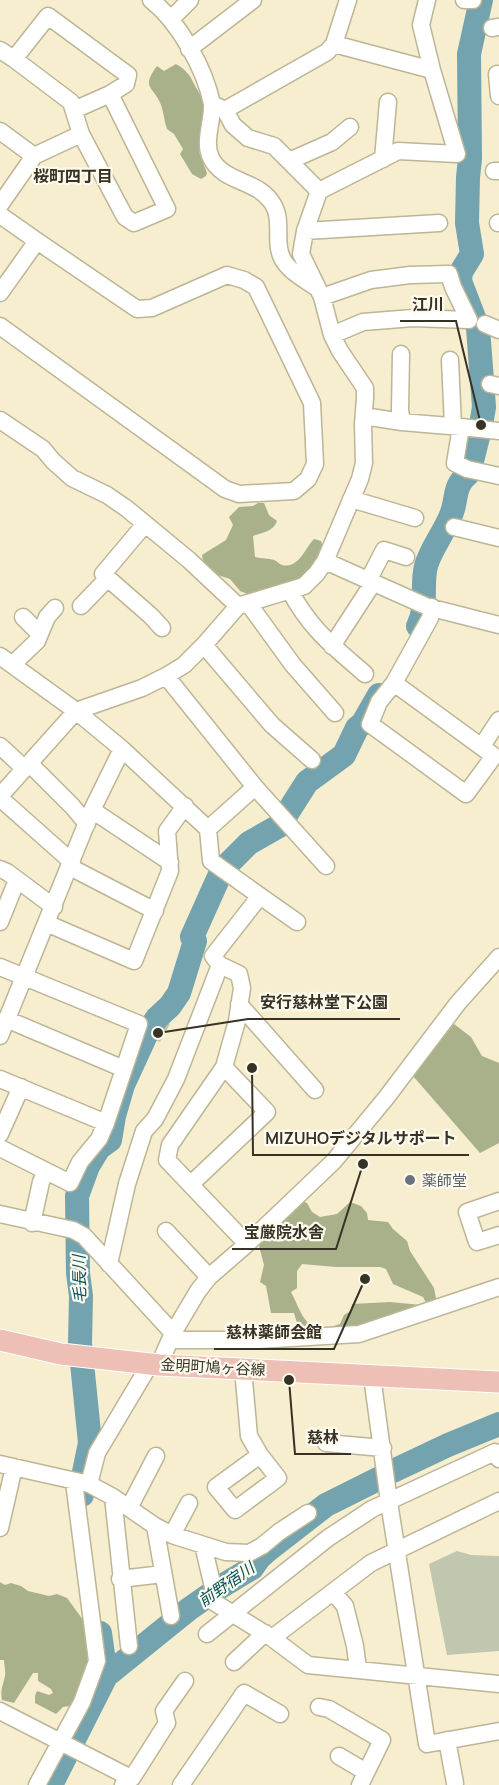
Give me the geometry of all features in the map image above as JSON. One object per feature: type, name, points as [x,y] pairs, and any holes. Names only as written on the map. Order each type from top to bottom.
[{"type":"main road","name":"金明町鳩ヶ谷線","points":[[0,1340],[69,1355],[154,1364],[499,1382]]},
{"type":"street","points":[[171,19],[190,0]]},
{"type":"street","points":[[189,50],[253,0]]},
{"type":"street","points":[[155,911],[71,865],[0,797],[76,711],[142,688],[166,676],[183,665],[243,605],[304,586],[325,561],[364,463],[365,388],[332,335],[320,293],[301,254],[305,231],[319,191],[398,151],[457,154],[421,25],[427,0]]},
{"type":"street","points":[[464,0],[474,0]]},
{"type":"street","points":[[320,293],[282,259],[278,218],[271,200],[256,188],[222,172],[208,150],[213,116],[219,107],[327,52],[334,44],[346,1]]},
{"type":"street","points":[[156,2],[171,19],[219,107],[233,125],[248,138],[274,146],[319,191]]},
{"type":"street","points":[[74,110],[126,84],[128,75],[48,16],[7,54],[71,102],[81,134],[125,216],[134,223],[167,209],[110,94]]},
{"type":"street","points":[[334,44],[432,69]]},
{"type":"street","points":[[497,74],[499,96]]},
{"type":"street","points":[[383,159],[388,102]]},
{"type":"street","points":[[289,161],[332,142],[350,127]]},
{"type":"street","points":[[0,130],[34,156]]},
{"type":"street","points":[[0,205],[34,156],[81,134]]},
{"type":"street","points":[[0,215],[137,309],[152,308],[227,275],[244,280],[256,287],[312,404],[315,464],[308,479],[294,491],[239,494],[225,489],[0,326]]},
{"type":"street","points":[[305,231],[439,223]]},
{"type":"street","points":[[1,289],[37,241]]},
{"type":"street","points":[[320,293],[371,280],[410,275],[449,274],[469,320],[413,318],[363,322],[332,335]]},
{"type":"street","points":[[401,354],[400,410],[402,422]]},
{"type":"street","points":[[450,360],[457,426],[455,463],[467,469],[499,476]]},
{"type":"street","points":[[364,416],[499,431]]},
{"type":"street","points":[[0,420],[43,449],[53,462],[72,478],[106,495],[145,524],[243,605],[335,712]]},
{"type":"street","points":[[351,499],[415,518]]},
{"type":"street","points":[[145,524],[102,574],[162,628]]},
{"type":"street","points":[[454,527],[499,538]]},
{"type":"street","points":[[332,646],[370,582],[384,550],[406,557]]},
{"type":"street","points":[[325,561],[403,597],[499,625]]},
{"type":"street","points":[[81,606],[108,578]]},
{"type":"street","points":[[290,591],[300,610],[315,630],[366,674]]},
{"type":"street","points":[[394,683],[494,756],[466,794],[370,724],[380,702],[394,683],[430,618],[432,607]]},
{"type":"street","points":[[55,608],[47,617],[37,641],[5,664],[76,711],[123,749],[208,829],[211,861],[297,922]]},
{"type":"street","points":[[23,617],[40,634]]},
{"type":"street","points":[[204,645],[272,725],[312,760]]},
{"type":"street","points":[[166,676],[255,787],[326,866]]},
{"type":"street","points":[[482,747],[499,720]]},
{"type":"street","points":[[0,746],[90,817],[170,862]]},
{"type":"street","points":[[0,1036],[90,817],[123,749]]},
{"type":"street","points":[[208,829],[255,787]]},
{"type":"street","points":[[46,923],[134,961],[170,871],[167,831],[185,806]]},
{"type":"street","points":[[0,869],[54,907]]},
{"type":"street","points":[[0,922],[17,880]]},
{"type":"street","points":[[247,1244],[167,1160],[170,1145],[224,1067],[239,1004],[242,988],[239,974],[220,965],[213,956],[260,896]]},
{"type":"street","points":[[38,1785],[82,1702],[98,1661],[82,1483],[97,1453],[209,1277],[334,1161],[386,1098],[458,1003],[499,957]]},
{"type":"street","points":[[109,1264],[126,1184],[144,1131],[155,1119],[176,1079],[220,965]]},
{"type":"street","points":[[0,968],[139,1024],[106,1123],[99,1139],[80,1162],[70,1184],[0,1148]]},
{"type":"street","points":[[239,1004],[315,1090]]},
{"type":"street","points":[[6,1019],[124,1069]]},
{"type":"street","points":[[191,1184],[267,1112],[224,1067]]},
{"type":"street","points":[[0,1078],[106,1123]]},
{"type":"street","points":[[0,1134],[21,1087]]},
{"type":"street","points":[[32,1223],[41,1182],[46,1171]]},
{"type":"street","points":[[499,1201],[467,1212],[477,1242],[499,1235]]},
{"type":"street","points":[[0,1214],[32,1223],[73,1230],[84,1236],[171,1337],[258,1340],[359,1334],[499,1287]]},
{"type":"street","points":[[166,1231],[209,1277]]},
{"type":"street","points":[[243,1369],[249,1436],[260,1455]]},
{"type":"street","points":[[372,1376],[389,1502],[427,1744],[499,1731]]},
{"type":"street","points":[[326,1443],[383,1448]]},
{"type":"street","points":[[207,1634],[328,1538],[372,1509],[495,1452],[499,1459]]},
{"type":"street","points":[[129,1508],[156,1456]]},
{"type":"street","points":[[0,1528],[7,1466],[82,1483],[113,1497],[172,1535],[226,1552],[249,1553],[308,1513]]},
{"type":"street","points":[[113,1497],[129,1646]]},
{"type":"street","points":[[234,1662],[371,1563],[499,1501]]},
{"type":"street","points":[[172,1535],[189,1503]]},
{"type":"street","points":[[155,1526],[171,1616]]},
{"type":"street","points":[[203,1545],[213,1594],[234,1613],[308,1665],[499,1684]]},
{"type":"street","points":[[120,1579],[163,1574]]},
{"type":"street","points":[[333,1592],[345,1606],[358,1669]]},
{"type":"street","points":[[0,1711],[61,1741],[132,1781],[167,1723],[164,1711],[185,1681]]},
{"type":"street","points":[[181,1785],[244,1693],[280,1714]]},
{"type":"street","points":[[319,1707],[329,1709],[382,1740],[363,1778],[339,1756]]},
{"type":"street","points":[[447,1740],[455,1783]]},
{"type":"green space","points":[[176,64],[187,72],[205,100],[199,152],[207,173],[201,179],[192,174],[180,154],[183,149],[174,134],[167,129],[161,105],[149,83],[157,66],[164,71]]},
{"type":"green space","points":[[264,503],[269,515],[277,521],[270,530],[253,536],[255,557],[272,559],[282,565],[288,565],[301,557],[314,539],[321,541],[323,547],[321,557],[303,579],[250,595],[240,591],[230,579],[215,574],[203,561],[202,555],[226,540],[233,525],[229,517],[239,507],[253,506]]},
{"type":"green space","points":[[161,1020],[170,1024],[160,1042],[149,1037]]},
{"type":"green space","points":[[454,1024],[471,1037],[482,1056],[499,1063],[499,1143],[480,1153],[413,1076]]},
{"type":"green space","points":[[300,1200],[307,1203],[312,1212],[320,1217],[337,1214],[350,1202],[361,1206],[367,1213],[368,1220],[388,1222],[407,1241],[410,1251],[434,1288],[437,1304],[429,1308],[423,1297],[393,1284],[386,1269],[380,1267],[302,1264],[297,1271],[297,1288],[291,1292],[303,1316],[313,1326],[319,1328],[340,1324],[344,1315],[351,1311],[352,1304],[390,1302],[421,1305],[378,1324],[296,1333],[297,1323],[294,1313],[271,1313],[266,1286],[260,1282],[264,1265],[259,1246],[262,1238]]},
{"type":"green space","points":[[457,1551],[471,1555],[499,1556],[499,1651],[447,1655],[429,1564]]},
{"type":"green space","points":[[0,1582],[5,1585],[11,1583],[21,1586],[28,1591],[49,1596],[57,1594],[67,1598],[86,1624],[88,1675],[77,1699],[56,1714],[35,1703],[37,1691],[49,1695],[53,1693],[51,1689],[38,1681],[38,1673],[33,1673],[14,1703],[2,1700],[5,1672],[4,1660],[0,1660]]},
{"type":"waterway","points":[[418,626],[423,612],[426,566],[451,515],[460,483],[469,473],[484,407],[478,328],[460,281],[461,272],[472,254],[467,223],[470,159],[469,54],[481,0]]},
{"type":"waterway","name":"毛長川","points":[[82,1495],[90,1443],[80,1343],[81,1296],[78,1273],[77,1196],[88,1166],[99,1148],[110,1140],[123,1085],[146,1035],[157,1018],[170,1006],[179,993],[195,941],[192,937],[222,870],[249,843],[279,826],[307,782],[344,755],[357,728],[363,723],[379,695]]},
{"type":"waterway","points":[[68,1190],[77,1196]]},
{"type":"waterway","name":"前野宿川","points":[[393,1471],[499,1424]]},
{"type":"waterway","name":"前野宿川","points":[[106,1676],[189,1609],[252,1568],[268,1550],[326,1505],[380,1478]]},
{"type":"waterway","name":"毛長川","points":[[51,1785],[106,1676],[100,1633]]},
{"type":"place","name":"江川","points":[[481,425]]},
{"type":"place","name":"安行慈林堂下公園","points":[[158,1033]]},
{"type":"place","name":"MIZUHOデジタルサポート","points":[[252,1068]]},
{"type":"place","name":"宝厳院水舎","points":[[363,1164]]},
{"type":"place","name":"薬師堂","points":[[410,1180]]},
{"type":"place","name":"慈林薬師会館","points":[[365,1279]]},
{"type":"place","name":"慈林","points":[[289,1380]]},
{"type":"district","name":"桜町四丁目","points":[[73,176]]}]
